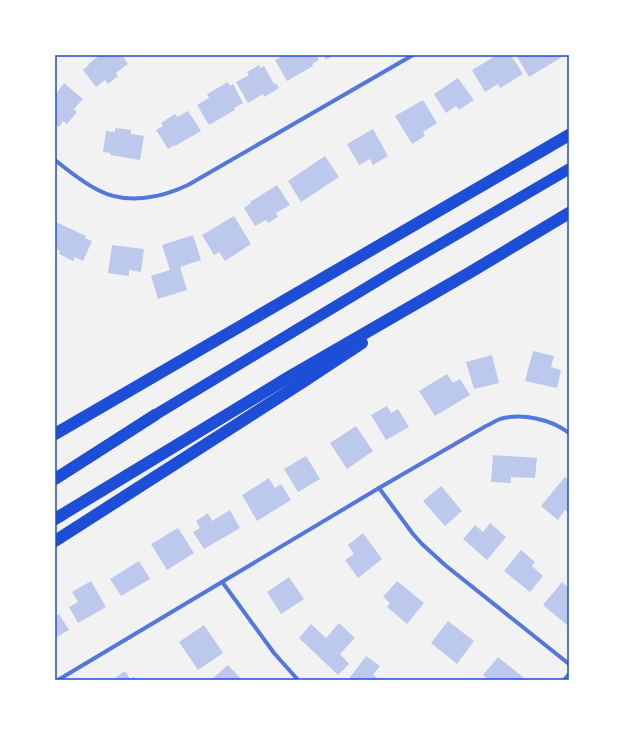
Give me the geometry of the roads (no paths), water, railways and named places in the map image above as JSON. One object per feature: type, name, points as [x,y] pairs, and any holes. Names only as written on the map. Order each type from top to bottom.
[{"type":"highway","points":[[55,434],[569,135]]},
{"type":"highway","points":[[55,472],[569,169]]},
{"type":"highway","points":[[55,519],[282,381],[469,273],[569,213]]},
{"type":"highway","points":[[55,541],[303,382],[469,273]]},
{"type":"highway","points":[[55,480],[155,414]]},
{"type":"street","points":[[55,160],[74,175],[99,191],[109,194],[126,198],[141,199],[152,198],[176,191],[188,186],[413,55]]},
{"type":"street","points":[[58,680],[223,583],[379,488],[486,426],[500,420],[513,417],[523,417],[554,424],[569,433]]},
{"type":"street","points":[[379,488],[422,544],[445,565],[569,664]]},
{"type":"street","points":[[223,583],[274,653],[298,680]]},
{"type":"street","points":[[564,680],[569,674]]},
{"type":"street","points":[[66,675],[69,680]]}]
